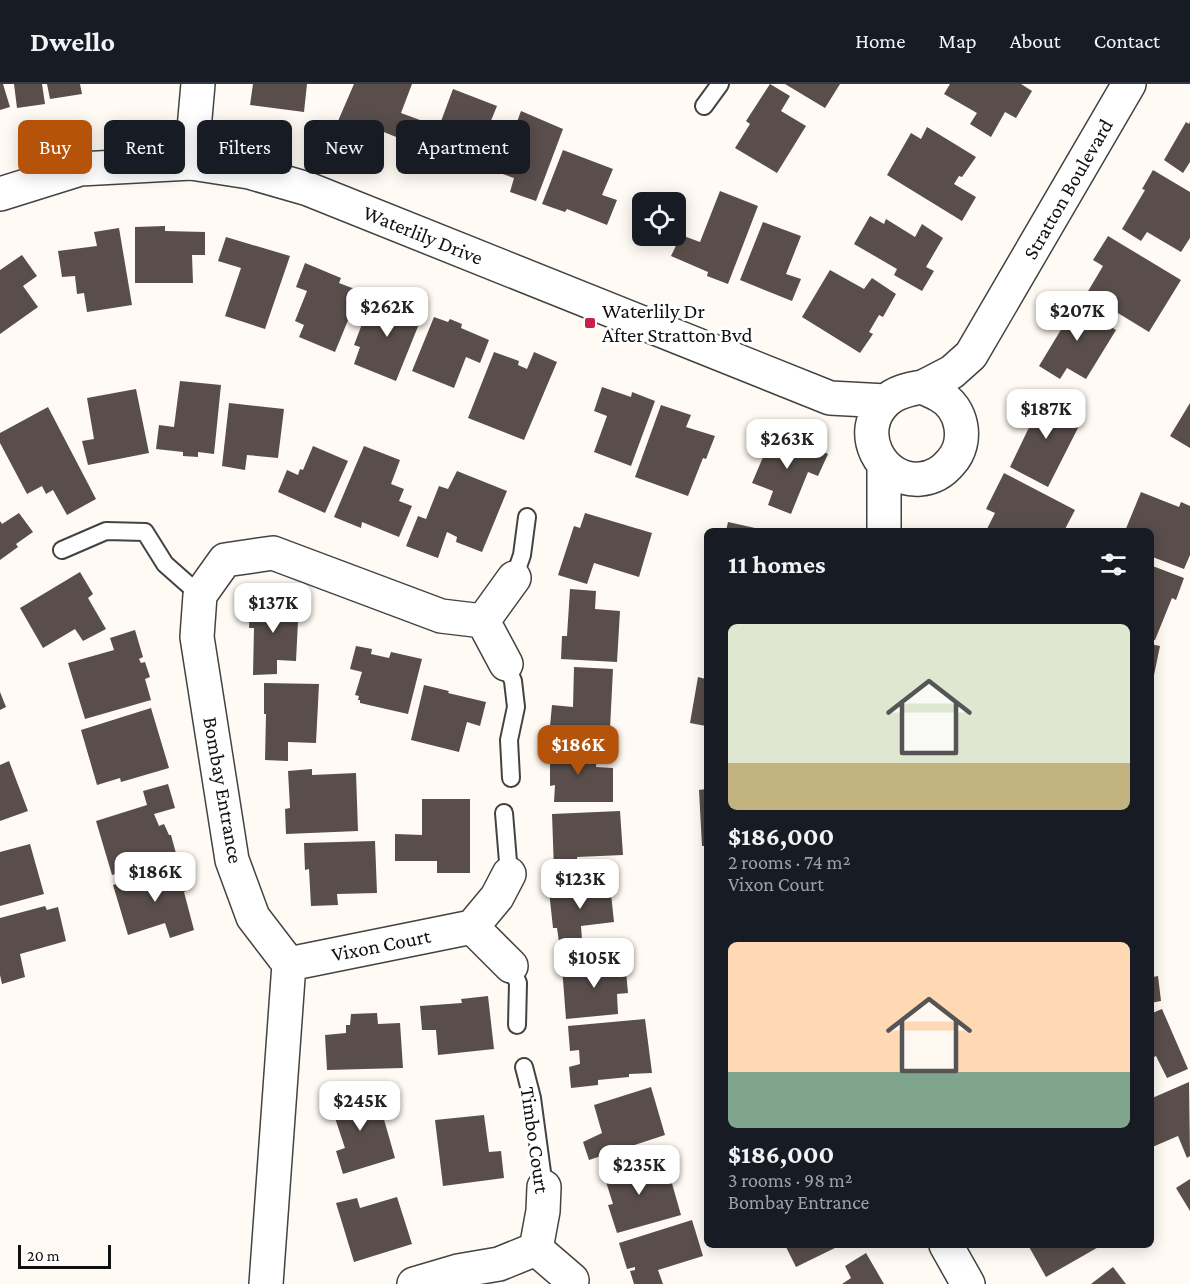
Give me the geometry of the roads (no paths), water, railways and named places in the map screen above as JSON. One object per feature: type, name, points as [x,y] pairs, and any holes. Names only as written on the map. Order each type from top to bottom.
[{"type":"street","points":[[191,163],[198,84]]},
{"type":"street","name":"Stratton Boulevard","points":[[922,387],[952,372],[971,355],[1129,84]]},
{"type":"street","name":"Waterlily Drive","points":[[0,194],[80,169],[191,163],[249,172],[308,189],[830,398],[886,401]]},
{"type":"street","name":"Stratton Boulevard","points":[[959,418],[971,355]]},
{"type":"street","points":[[878,457],[897,476],[912,480],[928,479],[945,469],[960,450],[962,434],[959,418],[952,406],[941,395],[922,387],[906,390],[886,401],[876,414],[871,432],[878,457],[884,528]]},
{"type":"street","name":"Waterlily Drive","points":[[830,398],[878,457]]},
{"type":"street","points":[[893,528],[923,479]]},
{"type":"street","points":[[200,595],[225,560],[273,553],[441,616],[483,621]]},
{"type":"street","points":[[483,621],[514,578]]},
{"type":"street","name":"Bombay Entrance","points":[[200,595],[198,637],[232,860],[253,917],[289,964]]},
{"type":"street","points":[[483,621],[506,664]]},
{"type":"street","points":[[509,874],[497,897],[472,927],[511,966]]},
{"type":"street","name":"Vixon Court","points":[[289,964],[472,927]]},
{"type":"street","points":[[267,1284],[289,964]]},
{"type":"street","name":"Timbo Court","points":[[536,1250],[543,1211],[544,1187]]},
{"type":"street","points":[[948,1248],[968,1284]]},
{"type":"street","points":[[414,1284],[458,1271],[500,1264],[536,1250],[573,1282]]},
{"type":"lane","points":[[704,106],[720,84]]},
{"type":"lane","points":[[514,578],[522,555],[527,518]]},
{"type":"lane","points":[[62,550],[106,531],[145,532],[165,564],[200,595]]},
{"type":"lane","points":[[506,664],[513,681],[516,707],[509,740],[511,778]]},
{"type":"lane","points":[[504,813],[509,874]]},
{"type":"lane","points":[[511,966],[518,983],[517,1025]]},
{"type":"lane","name":"Timbo Court","points":[[524,1067],[532,1098],[544,1187]]},
{"type":"place","name":"Waterlily Dr After Stratton Bvd","points":[[590,323]]}]
